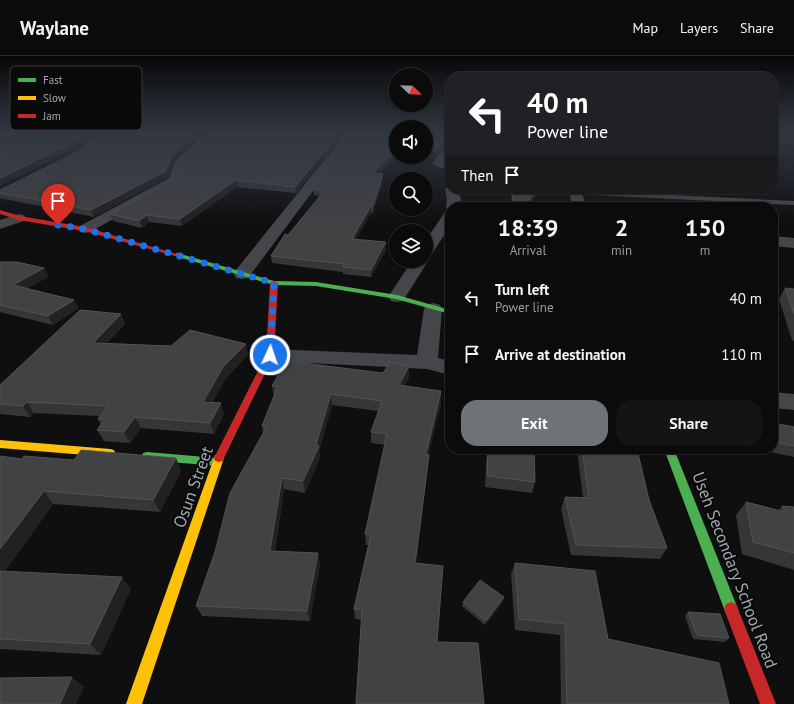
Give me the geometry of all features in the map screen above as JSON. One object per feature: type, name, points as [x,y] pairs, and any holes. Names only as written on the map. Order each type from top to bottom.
[{"type":"street","points":[[85,229],[174,180],[180,162]]},
{"type":"street","points":[[242,274],[329,162]]},
{"type":"street","points":[[0,212],[19,218],[85,229],[274,283],[316,284],[397,297],[441,310],[428,362]]},
{"type":"street","points":[[0,224],[19,218]]},
{"type":"street","points":[[433,240],[445,222]]},
{"type":"street","points":[[778,241],[794,243]]},
{"type":"street","points":[[397,297],[416,268]]},
{"type":"street","name":"Osun Street","points":[[134,704],[217,462],[270,355],[274,283]]},
{"type":"street","points":[[270,355],[428,362],[445,367]]},
{"type":"street","points":[[778,400],[794,402]]},
{"type":"street","points":[[0,444],[116,453]]},
{"type":"street","name":"Useh Secondary School Road","points":[[671,454],[768,704]]},
{"type":"street","points":[[139,455],[217,462]]},
{"type":"lane","points":[[642,194],[777,202]]},
{"type":"lane","points":[[778,202],[794,203]]},
{"type":"building","points":[[0,162],[33,162],[0,178]]},
{"type":"building","points":[[56,162],[169,162],[166,171],[91,210],[0,193],[0,190]]},
{"type":"building","points":[[183,162],[315,162],[295,187],[236,180],[180,219],[147,215],[139,221],[110,214],[177,178]]},
{"type":"building","points":[[331,162],[384,162],[373,173],[383,174],[373,206],[371,206],[352,239],[386,242],[371,270],[343,267],[344,264],[271,256],[285,234],[288,235],[325,190],[313,189]]},
{"type":"building","points":[[512,194],[533,194],[528,202],[513,202]]},
{"type":"building","points":[[0,262],[17,262],[44,268],[13,285],[74,300],[48,316],[0,305]]},
{"type":"building","points":[[785,288],[794,289],[794,314]]},
{"type":"building","points":[[80,310],[121,314],[93,343],[171,346],[190,330],[246,344],[223,367],[203,402],[221,403],[210,423],[135,417],[124,432],[97,430],[105,419],[98,419],[108,406],[27,402],[23,406],[0,404],[0,385]]},
{"type":"building","points":[[286,361],[383,373],[390,362],[409,366],[399,385],[441,391],[426,454],[429,455],[415,563],[443,566],[437,642],[478,643],[484,704],[356,704],[362,610],[354,609],[371,535],[365,534],[387,434],[371,432],[382,401],[331,394],[316,445],[319,446],[303,481],[282,478],[270,551],[318,553],[307,611],[196,606],[215,552],[230,493],[267,426],[262,426],[278,386],[272,386]]},
{"type":"building","points":[[778,424],[794,427],[794,446],[778,443]]},
{"type":"building","points":[[81,450],[176,458],[153,500],[44,491],[0,549],[0,456],[22,459],[24,456],[74,460]]},
{"type":"building","points":[[488,454],[534,454],[535,482],[487,476]]},
{"type":"building","points":[[583,454],[638,454],[649,500],[667,548],[576,545],[565,497],[589,498]]},
{"type":"building","points":[[746,502],[785,512],[782,506],[794,507],[794,553],[753,542]]},
{"type":"building","points":[[515,563],[595,571],[608,639],[719,663],[729,704],[567,704],[565,624],[519,619]]},
{"type":"building","points":[[0,571],[122,577],[90,644],[0,639]]},
{"type":"building","points":[[480,580],[504,597],[486,621],[463,602]]},
{"type":"building","points":[[688,612],[720,614],[729,638],[697,635]]},
{"type":"building","points":[[72,677],[60,704],[0,704],[0,678]]},
{"type":"traffic: fast","points":[[177,255],[274,283],[316,284],[397,297],[445,311]]},
{"type":"traffic: fast","points":[[671,454],[731,609]]},
{"type":"traffic: fast","points":[[147,456],[217,462]]},
{"type":"traffic: slow","points":[[0,444],[110,453]]},
{"type":"traffic: slow","points":[[134,704],[219,458]]},
{"type":"traffic: jam","points":[[0,212],[19,218],[85,229],[177,255]]},
{"type":"traffic: jam","points":[[219,458],[270,355],[274,283]]},
{"type":"traffic: jam","points":[[731,609],[768,704]]},
{"type":"route","points":[[58,225],[85,229],[274,283],[270,355]]}]
